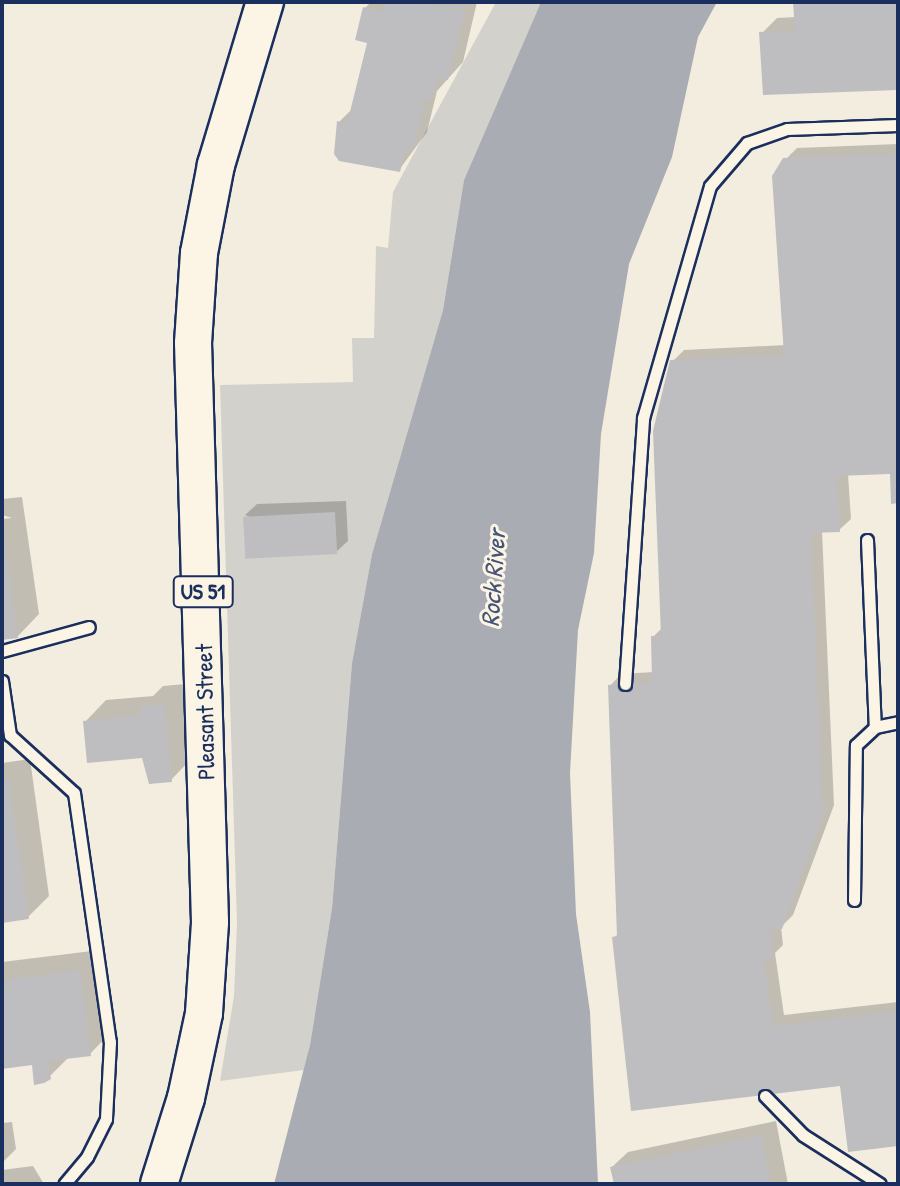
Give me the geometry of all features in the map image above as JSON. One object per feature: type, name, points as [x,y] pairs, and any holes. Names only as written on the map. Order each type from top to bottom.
[{"type":"main road","name":"Pleasant Street","points":[[159,1184],[186,1098],[204,1013],[210,922],[193,343],[199,253],[216,165],[265,2]]},
{"type":"lane","points":[[625,684],[643,418],[710,186],[747,143],[787,129],[898,125]]},
{"type":"lane","points":[[867,540],[875,727]]},
{"type":"lane","points":[[2,651],[89,627]]},
{"type":"lane","points":[[2,681],[10,735],[74,793],[110,1042],[106,1119],[87,1157],[64,1184]]},
{"type":"lane","points":[[854,900],[856,745],[875,727],[898,722]]},
{"type":"lane","points":[[765,1096],[803,1135],[880,1184]]},
{"type":"shaded area","points":[[496,2],[541,2],[464,180],[443,310],[372,554],[352,663],[332,908],[304,1070],[220,1081],[234,996],[237,922],[220,385],[353,382],[352,338],[374,338],[376,246],[388,248],[393,192]]},
{"type":"water","name":"Rock River","points":[[541,2],[717,2],[698,37],[672,157],[629,264],[601,434],[594,553],[578,630],[570,773],[576,914],[590,1012],[598,1184],[274,1184],[310,1045],[332,908],[352,663],[372,554],[443,310],[464,180]]},
{"type":"building","points":[[385,2],[466,6],[448,80],[438,77],[432,100],[425,98],[413,150],[406,148],[400,172],[339,161],[334,154],[337,121],[347,124],[367,43],[355,40],[363,7],[382,12]]},
{"type":"building","points":[[793,2],[898,2],[898,90],[763,95],[759,32],[795,31]]},
{"type":"building","points":[[898,154],[898,503],[891,504],[890,474],[837,476],[840,532],[811,533],[823,818],[782,929],[770,930],[773,958],[764,958],[773,1026],[898,1011],[898,1146],[848,1152],[840,1086],[631,1111],[612,937],[617,936],[608,685],[652,682],[651,636],[661,636],[653,431],[670,360],[784,355],[772,176],[783,158]]},
{"type":"building","points":[[335,512],[337,554],[245,559],[243,517]]},
{"type":"building","points":[[2,534],[18,638],[2,640]]},
{"type":"building","points":[[165,704],[172,782],[149,784],[142,758],[87,763],[83,721],[140,715],[139,706]]},
{"type":"building","points":[[9,779],[29,919],[2,923],[2,780]]},
{"type":"building","points":[[80,970],[91,1056],[48,1061],[51,1079],[34,1085],[32,1065],[2,1069],[2,980]]},
{"type":"building","points":[[761,1135],[771,1184],[614,1184],[610,1167]]}]
